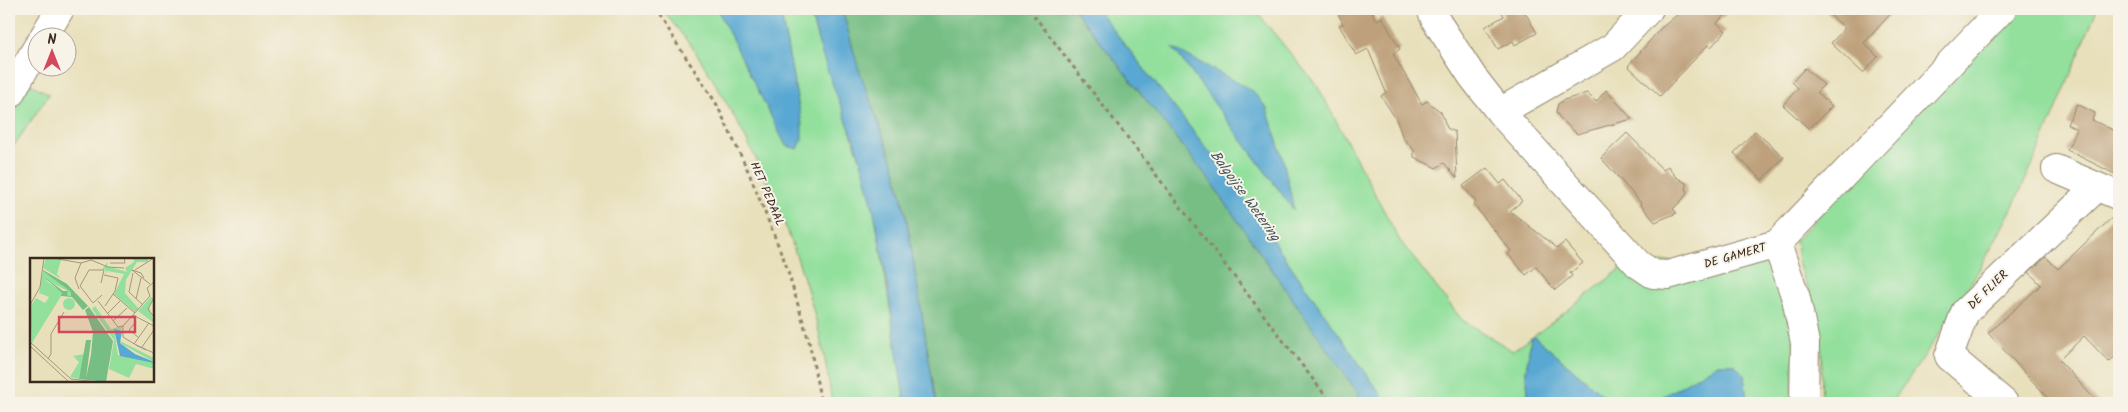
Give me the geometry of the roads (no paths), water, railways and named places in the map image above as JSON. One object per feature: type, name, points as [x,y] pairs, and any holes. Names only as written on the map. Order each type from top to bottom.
[{"type":"street","points":[[49,28],[60,9]]},
{"type":"street","name":"DE GAMERT","points":[[1431,9],[1435,19],[1472,76],[1500,112],[1638,264],[1653,274],[1668,275],[1777,244],[2002,9]]},
{"type":"street","points":[[1500,112],[1613,47],[1649,9]]},
{"type":"street","points":[[9,95],[28,63]]},
{"type":"street","name":"DE FLIER","points":[[2004,403],[1950,356],[1965,312],[2108,192],[2056,169]]},
{"type":"street","points":[[1777,244],[1796,298],[1805,342],[1804,403]]},
{"type":"water","points":[[717,9],[780,9],[802,124],[802,140],[798,149],[786,146]]},
{"type":"water","points":[[811,9],[842,9],[858,67],[894,165],[906,215],[936,403],[905,403],[883,260],[872,203],[852,133],[821,51]]},
{"type":"water","points":[[1074,9],[1097,9],[1222,168],[1387,403],[1365,403],[1208,178]]},
{"type":"water","points":[[1173,48],[1253,91],[1267,109],[1283,159],[1294,210]]},
{"type":"water","points":[[1534,336],[1604,396],[1617,403],[1529,403],[1526,371],[1531,338]]},
{"type":"water","points":[[1718,364],[1734,364],[1744,375],[1747,403],[1652,403]]},
{"type":"water label","name":"Balgoijse Wetering","points":[[1245,196]]}]
